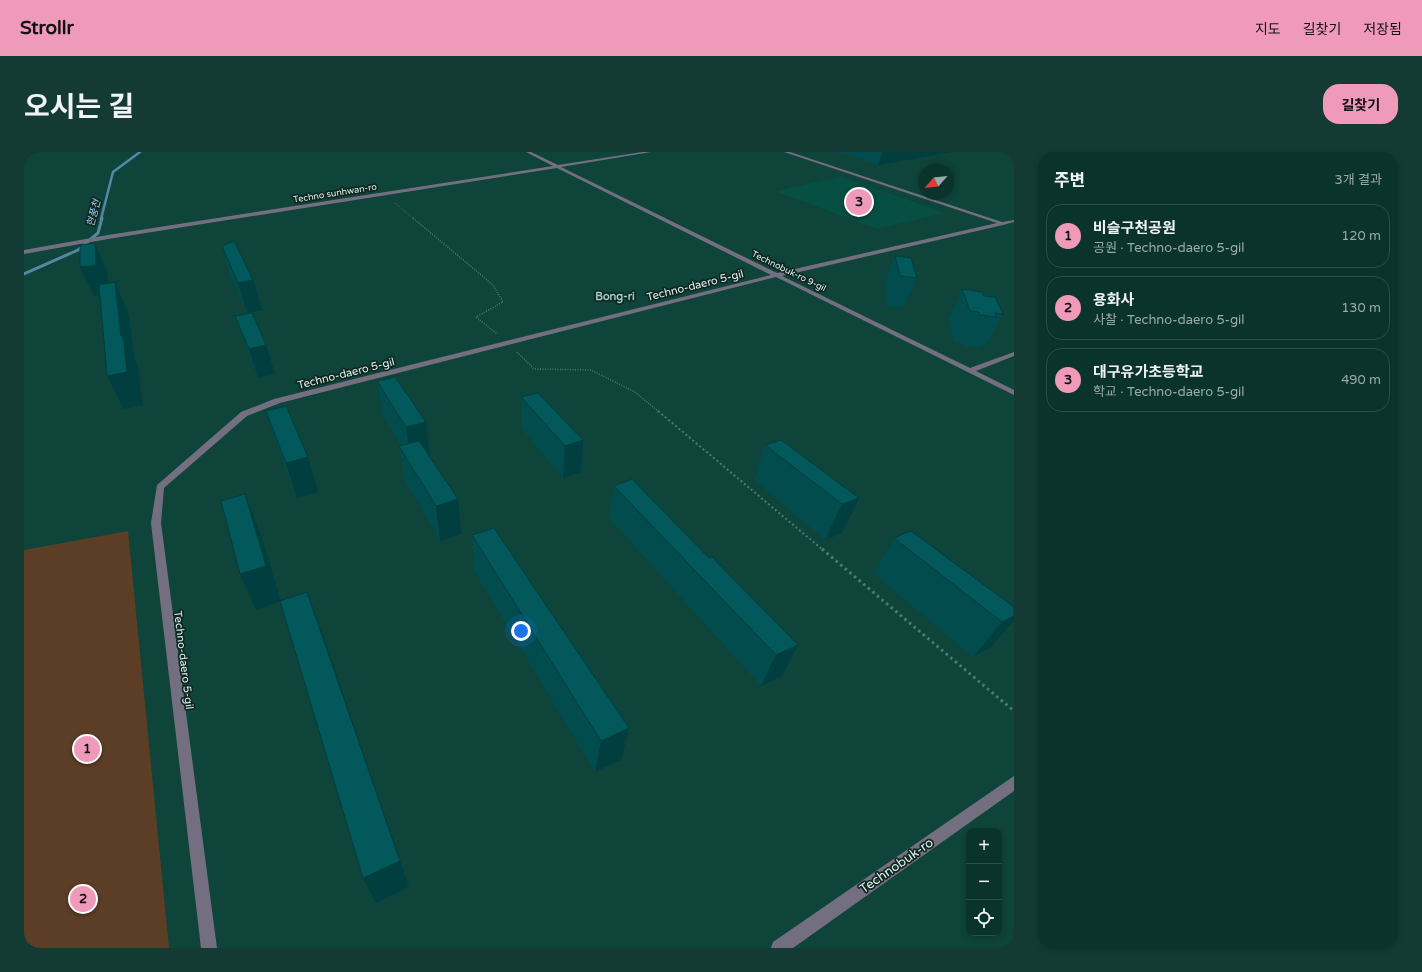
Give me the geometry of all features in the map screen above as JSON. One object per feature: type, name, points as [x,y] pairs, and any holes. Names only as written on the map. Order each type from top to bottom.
[{"type":"street","name":"Technobuk-ro 9-gil","points":[[528,152],[1014,393]]},
{"type":"street","name":"Techno sunhwan-ro","points":[[24,252],[101,238],[384,194],[625,152]]},
{"type":"street","name":"Techno sunhwan-ro","points":[[24,247],[106,233],[649,152]]},
{"type":"street","points":[[786,152],[1014,228]]},
{"type":"street","name":"Techno-daero 5-gil","points":[[209,948],[156,523],[160,486],[244,414],[277,401],[778,276],[1014,221]]},
{"type":"street","points":[[970,371],[1014,354]]},
{"type":"street","name":"Technobuk-ro","points":[[779,948],[1014,783]]},
{"type":"path","points":[[384,194],[494,285],[503,302],[476,317],[509,344],[534,369],[590,370],[636,392],[1014,711]]},
{"type":"shaded area","points":[[841,177],[946,213],[877,229],[775,191]]},
{"type":"shaded area","points":[[128,531],[169,948],[24,948],[24,550]]},
{"type":"building","points":[[234,241],[253,280],[238,283],[222,246]]},
{"type":"building","points":[[95,243],[96,265],[80,267],[80,245]]},
{"type":"building","points":[[895,256],[911,258],[917,278],[900,276]]},
{"type":"building","points":[[115,282],[127,372],[107,376],[99,285]]},
{"type":"building","points":[[962,289],[982,292],[984,296],[995,297],[1003,314],[995,313],[997,317],[980,315],[979,312],[970,311]]},
{"type":"building","points":[[252,313],[266,345],[249,349],[235,316]]},
{"type":"building","points":[[395,377],[426,422],[406,427],[377,381]]},
{"type":"building","points":[[538,393],[583,440],[565,446],[521,397]]},
{"type":"building","points":[[286,406],[308,457],[286,463],[266,411]]},
{"type":"building","points":[[781,440],[859,498],[842,504],[765,445]]},
{"type":"building","points":[[419,441],[458,499],[436,506],[399,446]]},
{"type":"building","points":[[632,479],[709,558],[712,557],[798,645],[776,655],[614,486]]},
{"type":"building","points":[[245,494],[266,566],[240,574],[221,501]]},
{"type":"building","points":[[494,528],[629,728],[601,741],[472,535]]},
{"type":"building","points":[[911,531],[1014,607],[1014,616],[1002,622],[894,538]]},
{"type":"building","points":[[307,592],[400,861],[363,878],[280,601]]},
{"type":"waterway","name":"현풍천","points":[[101,219],[113,172],[140,152]]},
{"type":"waterway","name":"현풍천","points":[[24,274],[78,250],[98,233],[102,218]]},
{"type":"place","name":"대구유가초등학교","points":[[859,202]]},
{"type":"place","name":"비슬구천공원","points":[[87,749]]},
{"type":"place","name":"용화사","points":[[83,899]]},
{"type":"district","name":"Bong-ri","points":[[615,296]]}]
